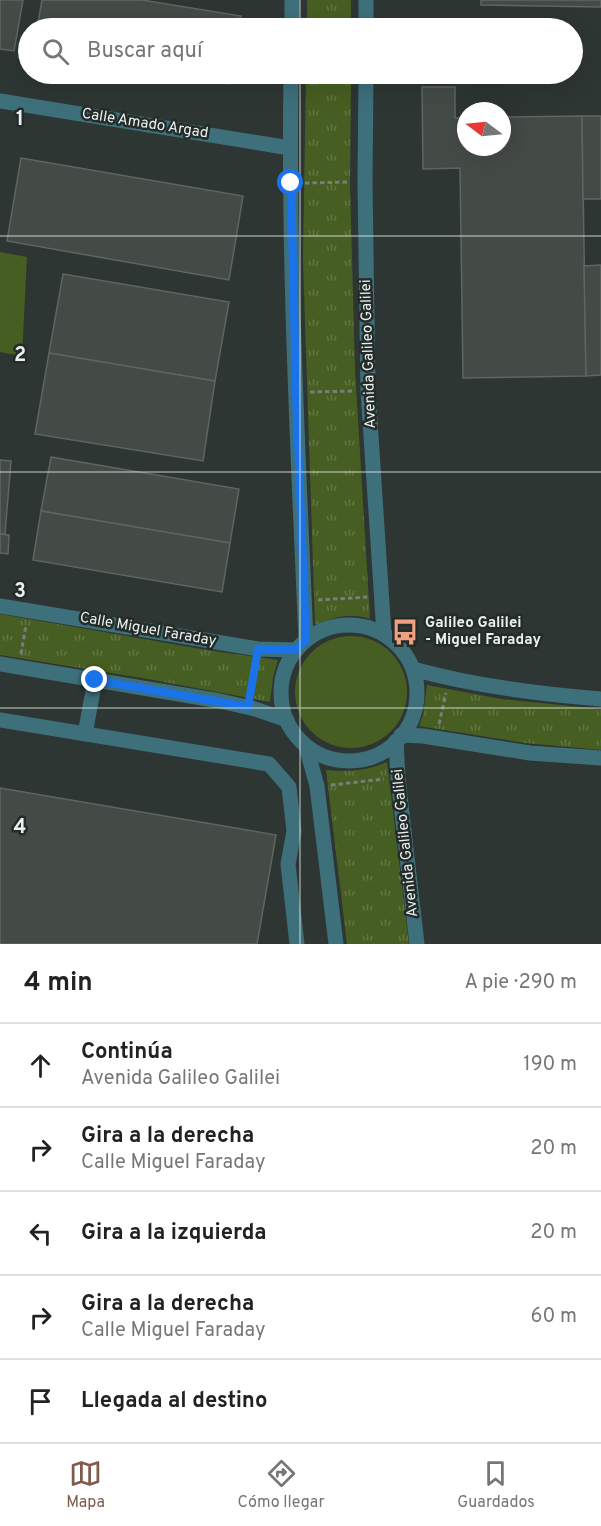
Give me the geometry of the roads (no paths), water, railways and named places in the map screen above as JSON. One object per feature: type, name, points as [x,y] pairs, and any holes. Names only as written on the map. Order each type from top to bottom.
[{"type":"street","points":[[292,0],[292,18]]},
{"type":"street","points":[[366,0],[366,18]]},
{"type":"street","points":[[291,84],[290,148],[296,393],[304,601],[301,645]]},
{"type":"street","name":"Avenida Galileo Galilei","points":[[366,84],[368,390],[384,634]]},
{"type":"street","name":"Calle Amado Argad","points":[[0,101],[290,148]]},
{"type":"street","name":"Calle Miguel Faraday","points":[[0,606],[258,649],[301,645]]},
{"type":"street","points":[[342,625],[364,626],[384,634],[403,652],[412,669],[417,687],[416,704],[410,723],[399,738],[375,756],[353,761],[331,759],[306,746],[291,730],[283,712],[280,690],[284,671],[301,645],[323,630],[342,625]]},
{"type":"street","points":[[0,664],[248,707],[287,720]]},
{"type":"street","points":[[412,669],[449,680],[537,694],[601,699]]},
{"type":"street","points":[[85,734],[95,680]]},
{"type":"street","points":[[0,720],[269,764],[289,787],[294,831],[288,864],[297,944]]},
{"type":"street","points":[[399,738],[436,738],[530,753],[601,758]]},
{"type":"street","name":"Avenida Galileo Galilei","points":[[399,738],[398,778],[417,944]]},
{"type":"street","points":[[306,746],[317,786],[336,944]]},
{"type":"place","name":"Galileo Galilei - Miguel Faraday","points":[[405,632]]}]
